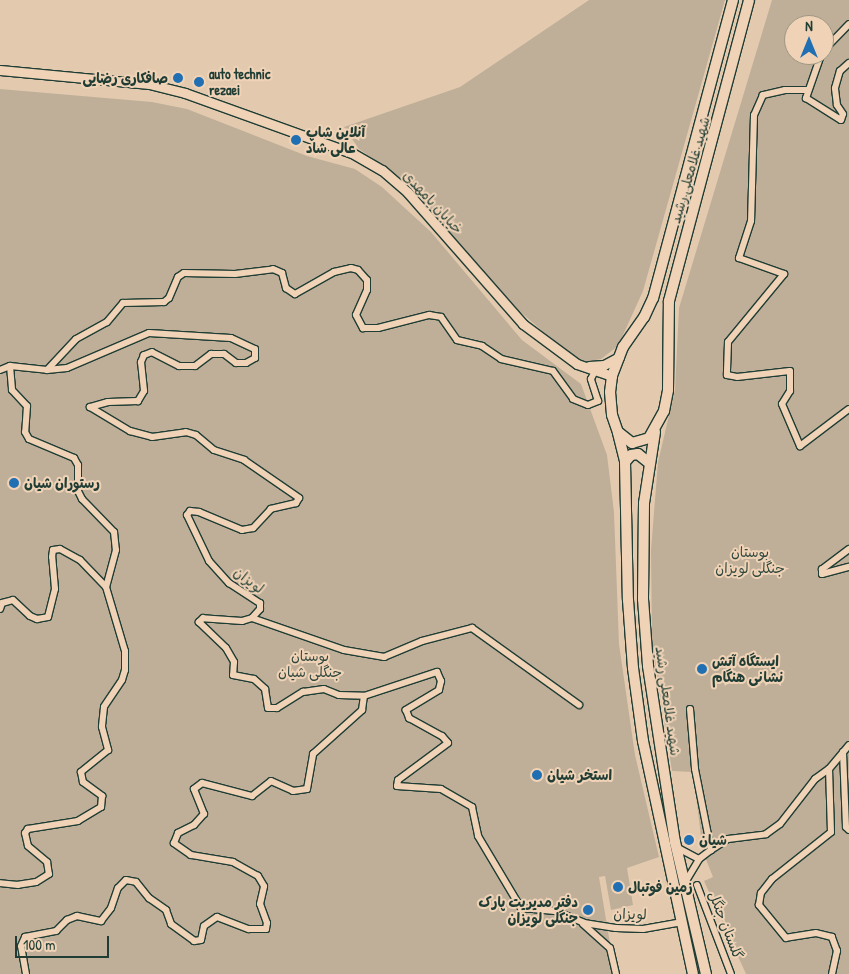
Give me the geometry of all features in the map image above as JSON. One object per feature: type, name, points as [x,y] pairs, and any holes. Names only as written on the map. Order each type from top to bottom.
[{"type":"main road","name":"شهید غلامعلی رشید","points":[[693,974],[643,741],[633,668],[628,600],[625,462],[610,404],[612,376],[619,357],[644,317],[660,274],[733,0]]},
{"type":"main road","name":"شهید غلامعلی رشید","points":[[706,974],[676,847],[645,632],[644,503],[648,462],[656,429],[664,411],[668,390],[669,302],[750,0]]},
{"type":"main road","name":"خیابان یامهدی","points":[[0,70],[149,84],[185,93],[329,143],[382,170],[432,218],[503,304],[523,324],[577,364],[595,372],[612,376]]},
{"type":"main road","points":[[577,364],[604,365],[619,357]]},
{"type":"main road","points":[[618,432],[632,443],[641,443],[656,429]]},
{"type":"main road","points":[[625,462],[631,455],[638,454],[648,462]]},
{"type":"street","points":[[834,40],[849,24]]},
{"type":"street","points":[[819,65],[816,76],[807,90],[806,98],[841,120],[843,114],[837,105],[835,88],[840,71],[849,63]]},
{"type":"street","points":[[807,90],[785,90],[763,95],[754,115],[751,221],[739,258],[784,274],[728,342],[727,375],[737,377],[790,371],[790,391],[782,404],[800,446],[849,409]]},
{"type":"street","points":[[0,370],[10,366],[47,370],[76,339],[107,322],[123,302],[164,302],[169,298],[178,277],[184,273],[235,274],[273,269],[282,274],[286,288],[295,294],[334,272],[351,268],[358,270],[367,280],[368,290],[356,315],[356,321],[363,328],[378,328],[429,315],[441,316],[457,340],[482,346],[501,360],[553,372],[572,399],[588,405],[598,401],[591,382],[595,372]]},
{"type":"street","name":"لویزان","points":[[47,370],[68,368],[150,333],[231,338],[256,349],[256,358],[246,363],[236,363],[224,354],[211,354],[194,366],[179,366],[152,352],[144,355],[141,362],[144,391],[138,402],[108,402],[90,408],[130,431],[152,437],[186,432],[196,435],[214,450],[244,460],[299,498],[296,503],[271,509],[252,528],[242,530],[199,512],[190,511],[187,515],[209,561],[229,583],[260,602],[260,609],[252,618],[242,621],[203,618],[199,622],[226,648],[234,662],[233,675],[254,680],[265,689],[268,708],[276,708],[303,692],[317,690],[364,696],[437,672],[442,681],[439,690],[406,710],[409,718],[442,736],[448,743],[398,780],[397,786],[441,789],[472,807],[478,836],[521,908],[555,911],[581,922],[644,929],[682,922]]},
{"type":"street","points":[[10,366],[12,390],[27,406],[25,432],[29,439],[74,458],[78,465],[78,491],[82,499],[114,532],[116,550],[106,587]]},
{"type":"street","points":[[0,608],[2,603],[13,600],[30,616],[37,619],[48,618],[56,589],[53,550],[60,549],[80,560],[106,587],[125,651],[125,670],[122,680],[104,707],[102,727],[108,750],[82,772],[83,782],[102,796],[101,807],[78,821],[28,829],[25,834],[28,846],[47,862],[49,874],[36,882],[18,885],[0,883]]},
{"type":"street","points":[[849,549],[822,569],[822,574],[849,567]]},
{"type":"street","points":[[252,618],[344,650],[384,657],[422,641],[472,628],[579,705]]},
{"type":"street","points":[[26,974],[21,946],[25,937],[56,932],[67,920],[77,916],[101,921],[112,908],[118,888],[126,880],[136,882],[149,898],[166,910],[171,924],[194,941],[201,940],[204,926],[217,917],[249,929],[266,929],[260,904],[264,886],[258,876],[233,862],[191,855],[174,843],[178,833],[194,825],[204,814],[194,789],[202,782],[252,796],[271,781],[293,791],[306,789],[313,754],[362,710],[364,696]]},
{"type":"street","points":[[690,709],[695,769],[711,850]]},
{"type":"street","points":[[686,891],[687,877],[699,858],[728,839],[766,834],[780,824],[816,780],[829,770],[849,745]]},
{"type":"street","points":[[843,752],[846,827],[849,830]]},
{"type":"street","points":[[829,770],[831,832],[772,879],[760,893],[759,905],[786,938],[816,933],[832,937],[837,951],[832,974]]},
{"type":"street","points":[[676,847],[699,858]]},
{"type":"street","name":"گلستان جنگل","points":[[697,885],[731,974]]},
{"type":"street","points":[[581,922],[605,940],[610,948],[616,974]]},
{"type":"green space","points":[[589,0],[725,0],[643,291],[618,346],[601,359],[584,362],[564,350],[501,295],[403,180],[359,149],[344,127],[460,87]]},
{"type":"green space","name":"بوستان جنگلی لویزان","points":[[772,0],[849,0],[849,974],[746,974],[704,881],[713,877],[703,852],[693,772],[672,771],[652,643],[651,550],[658,462],[675,390],[679,308]]},
{"type":"green space","name":"بوستان جنگلی شیان","points":[[0,89],[152,102],[187,109],[307,156],[355,169],[382,187],[431,232],[522,340],[581,384],[607,455],[614,512],[619,644],[635,755],[659,857],[627,868],[633,905],[611,910],[605,876],[599,877],[615,974],[0,974]]},
{"type":"place","name":"صافکاری رضایی","points":[[178,78]]},
{"type":"place","name":"auto technic rezaei","points":[[199,82]]},
{"type":"place","name":"آنلاین شاپ عالی شاد","points":[[296,140]]},
{"type":"place","name":"رستوران شیان","points":[[14,483]]},
{"type":"place","name":"ایستگاه آتش نشانی هنگام","points":[[702,669]]},
{"type":"place","name":"استخر شیان","points":[[537,775]]},
{"type":"place","name":"شیان","points":[[689,840]]},
{"type":"place","name":"زمین فوتبال","points":[[618,887]]},
{"type":"place","name":"دفتر مدیریت پارک جنگلی لویزان","points":[[588,910]]}]
